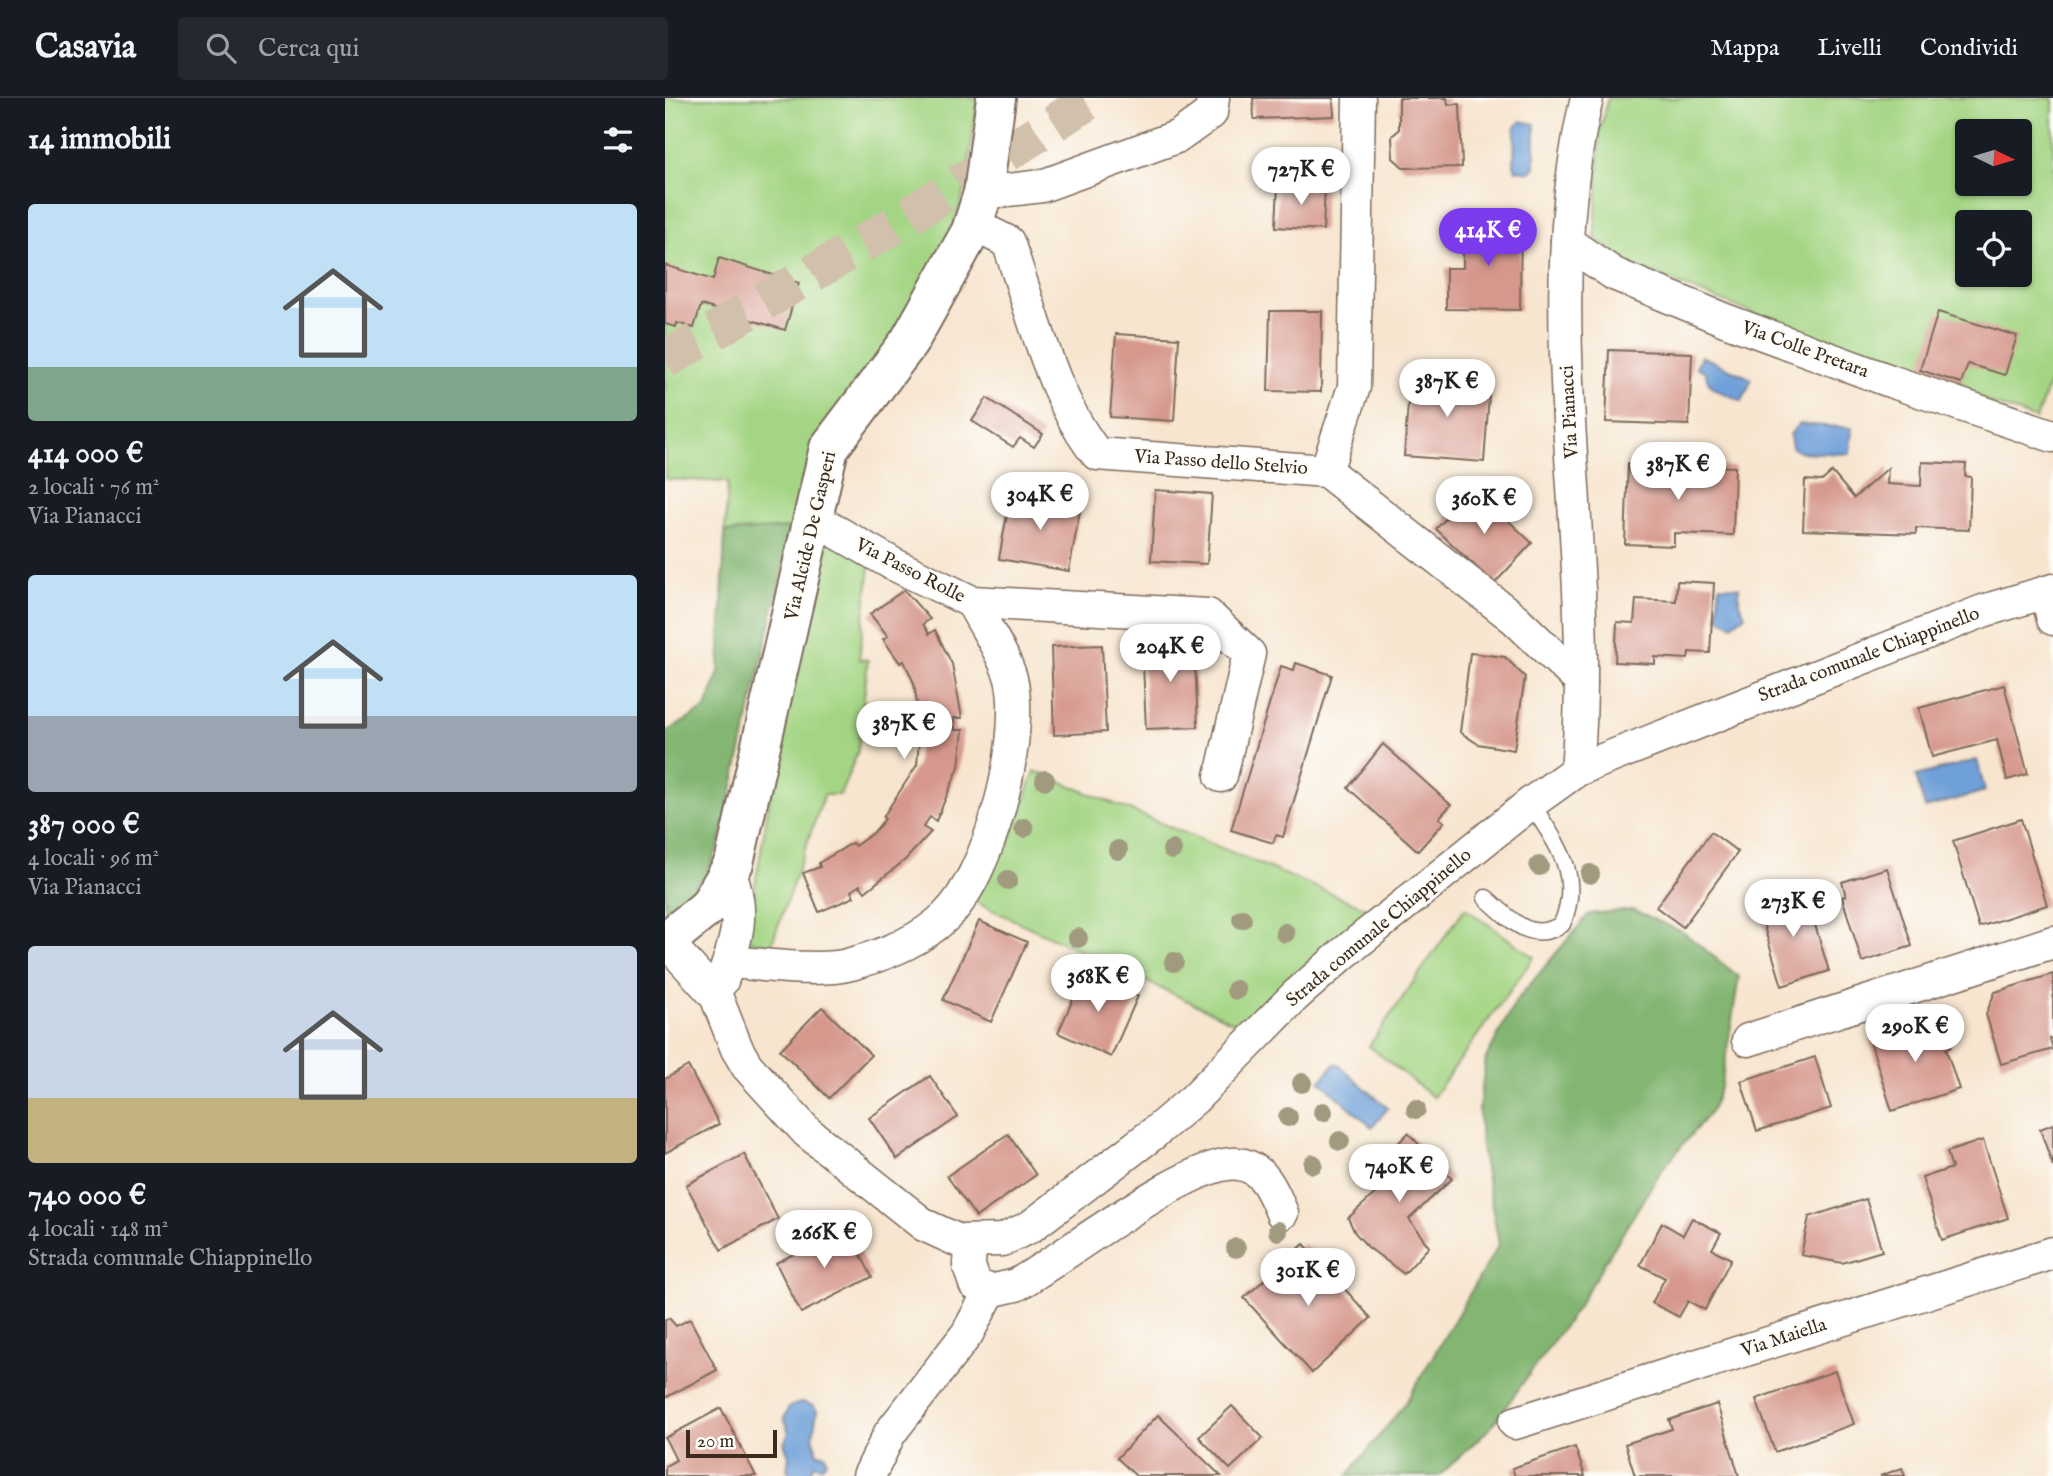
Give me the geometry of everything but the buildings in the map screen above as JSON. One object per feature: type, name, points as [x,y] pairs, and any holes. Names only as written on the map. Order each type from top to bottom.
[{"type":"street","name":"Via Alcide De Gasperi","points":[[666,942],[708,906],[730,873],[741,838],[829,448],[909,342],[971,231],[983,193],[996,98]]},
{"type":"street","points":[[983,193],[1042,186],[1179,136],[1211,113],[1213,98]]},
{"type":"street","points":[[1326,471],[1354,387],[1359,98]]},
{"type":"street","name":"Via Pianacci","points":[[1577,770],[1581,682],[1566,337],[1567,242],[1574,151],[1587,98]]},
{"type":"street","name":"Via Passo dello Stelvio","points":[[971,231],[986,232],[1008,242],[1064,399],[1082,435],[1097,454],[1326,471],[1515,619],[1581,682]]},
{"type":"street","name":"Via Colle Pretara","points":[[1567,242],[1613,274],[1725,320],[2053,436]]},
{"type":"street","name":"Via Passo Rolle","points":[[814,519],[893,565],[972,602],[1208,615],[1249,654],[1221,776]]},
{"type":"street","name":"Strada comunale Chiappinello","points":[[666,942],[716,996],[747,1066],[807,1132],[912,1217],[937,1231],[970,1243],[1002,1240],[1031,1227],[1154,1133],[1212,1082],[1296,996],[1343,953],[1531,803],[1577,770],[1983,611],[2051,600]]},
{"type":"street","points":[[729,962],[848,965],[923,935],[947,916],[961,896],[980,861],[1005,789],[1015,716],[1012,681],[972,602]]},
{"type":"street","points":[[716,996],[729,962],[740,915],[739,901],[730,873]]},
{"type":"street","points":[[1748,1040],[2053,942]]},
{"type":"street","points":[[970,1243],[971,1277],[975,1284],[990,1291],[1016,1285],[1183,1178],[1214,1165],[1239,1164],[1260,1173],[1270,1186],[1282,1213]]},
{"type":"street","name":"Via Maiella","points":[[1514,1423],[2053,1253]]},
{"type":"street","points":[[869,1476],[890,1433],[967,1334],[990,1291]]},
{"type":"lane","points":[[1486,898],[1527,930],[1536,933],[1550,932],[1562,924],[1569,908],[1569,872],[1563,855],[1531,803]]},
{"type":"green space","points":[[665,98],[978,98],[966,185],[947,247],[792,528],[725,532],[728,482],[665,479]]},
{"type":"green space","points":[[1608,98],[2053,98],[2053,371],[2036,419],[1893,368],[1635,267],[1595,238],[1600,130]]},
{"type":"green space","points":[[792,528],[720,843],[705,876],[665,917],[665,733],[706,708],[719,672],[725,532]]},
{"type":"green space","points":[[823,529],[871,559],[859,659],[868,660],[858,751],[840,795],[824,795],[771,946],[746,939],[776,762]]},
{"type":"green space","points":[[1035,771],[1376,912],[1244,1027],[973,901],[1009,842]]},
{"type":"green space","points":[[1465,908],[1534,957],[1433,1097],[1369,1046]]},
{"type":"green space","points":[[1633,910],[1683,932],[1739,977],[1721,1086],[1711,1111],[1662,1169],[1575,1311],[1491,1427],[1439,1476],[1347,1476],[1405,1404],[1499,1244],[1481,1148],[1479,1107],[1486,1058],[1516,1001],[1589,914]]},
{"type":"water","points":[[1521,121],[1535,124],[1535,166],[1531,172],[1516,170],[1514,165],[1515,127]]},
{"type":"water","points":[[1701,356],[1752,379],[1742,401],[1718,391],[1709,383],[1706,372],[1696,367]]},
{"type":"water","points":[[1798,424],[1852,428],[1850,454],[1799,452],[1792,447],[1790,435]]},
{"type":"water","points":[[1719,586],[1739,587],[1739,603],[1745,615],[1732,625],[1718,617]]},
{"type":"water","points":[[1977,760],[1985,791],[1925,808],[1916,776]]},
{"type":"water","points":[[1336,1063],[1388,1108],[1372,1127],[1320,1081]]},
{"type":"water","points":[[803,1402],[814,1406],[817,1411],[813,1436],[817,1453],[825,1454],[827,1462],[821,1467],[814,1464],[810,1476],[791,1476],[787,1469],[789,1456],[784,1443],[789,1433],[784,1418],[789,1407]]},
{"type":"tunnel","points":[[665,360],[898,223],[1093,98]]}]
